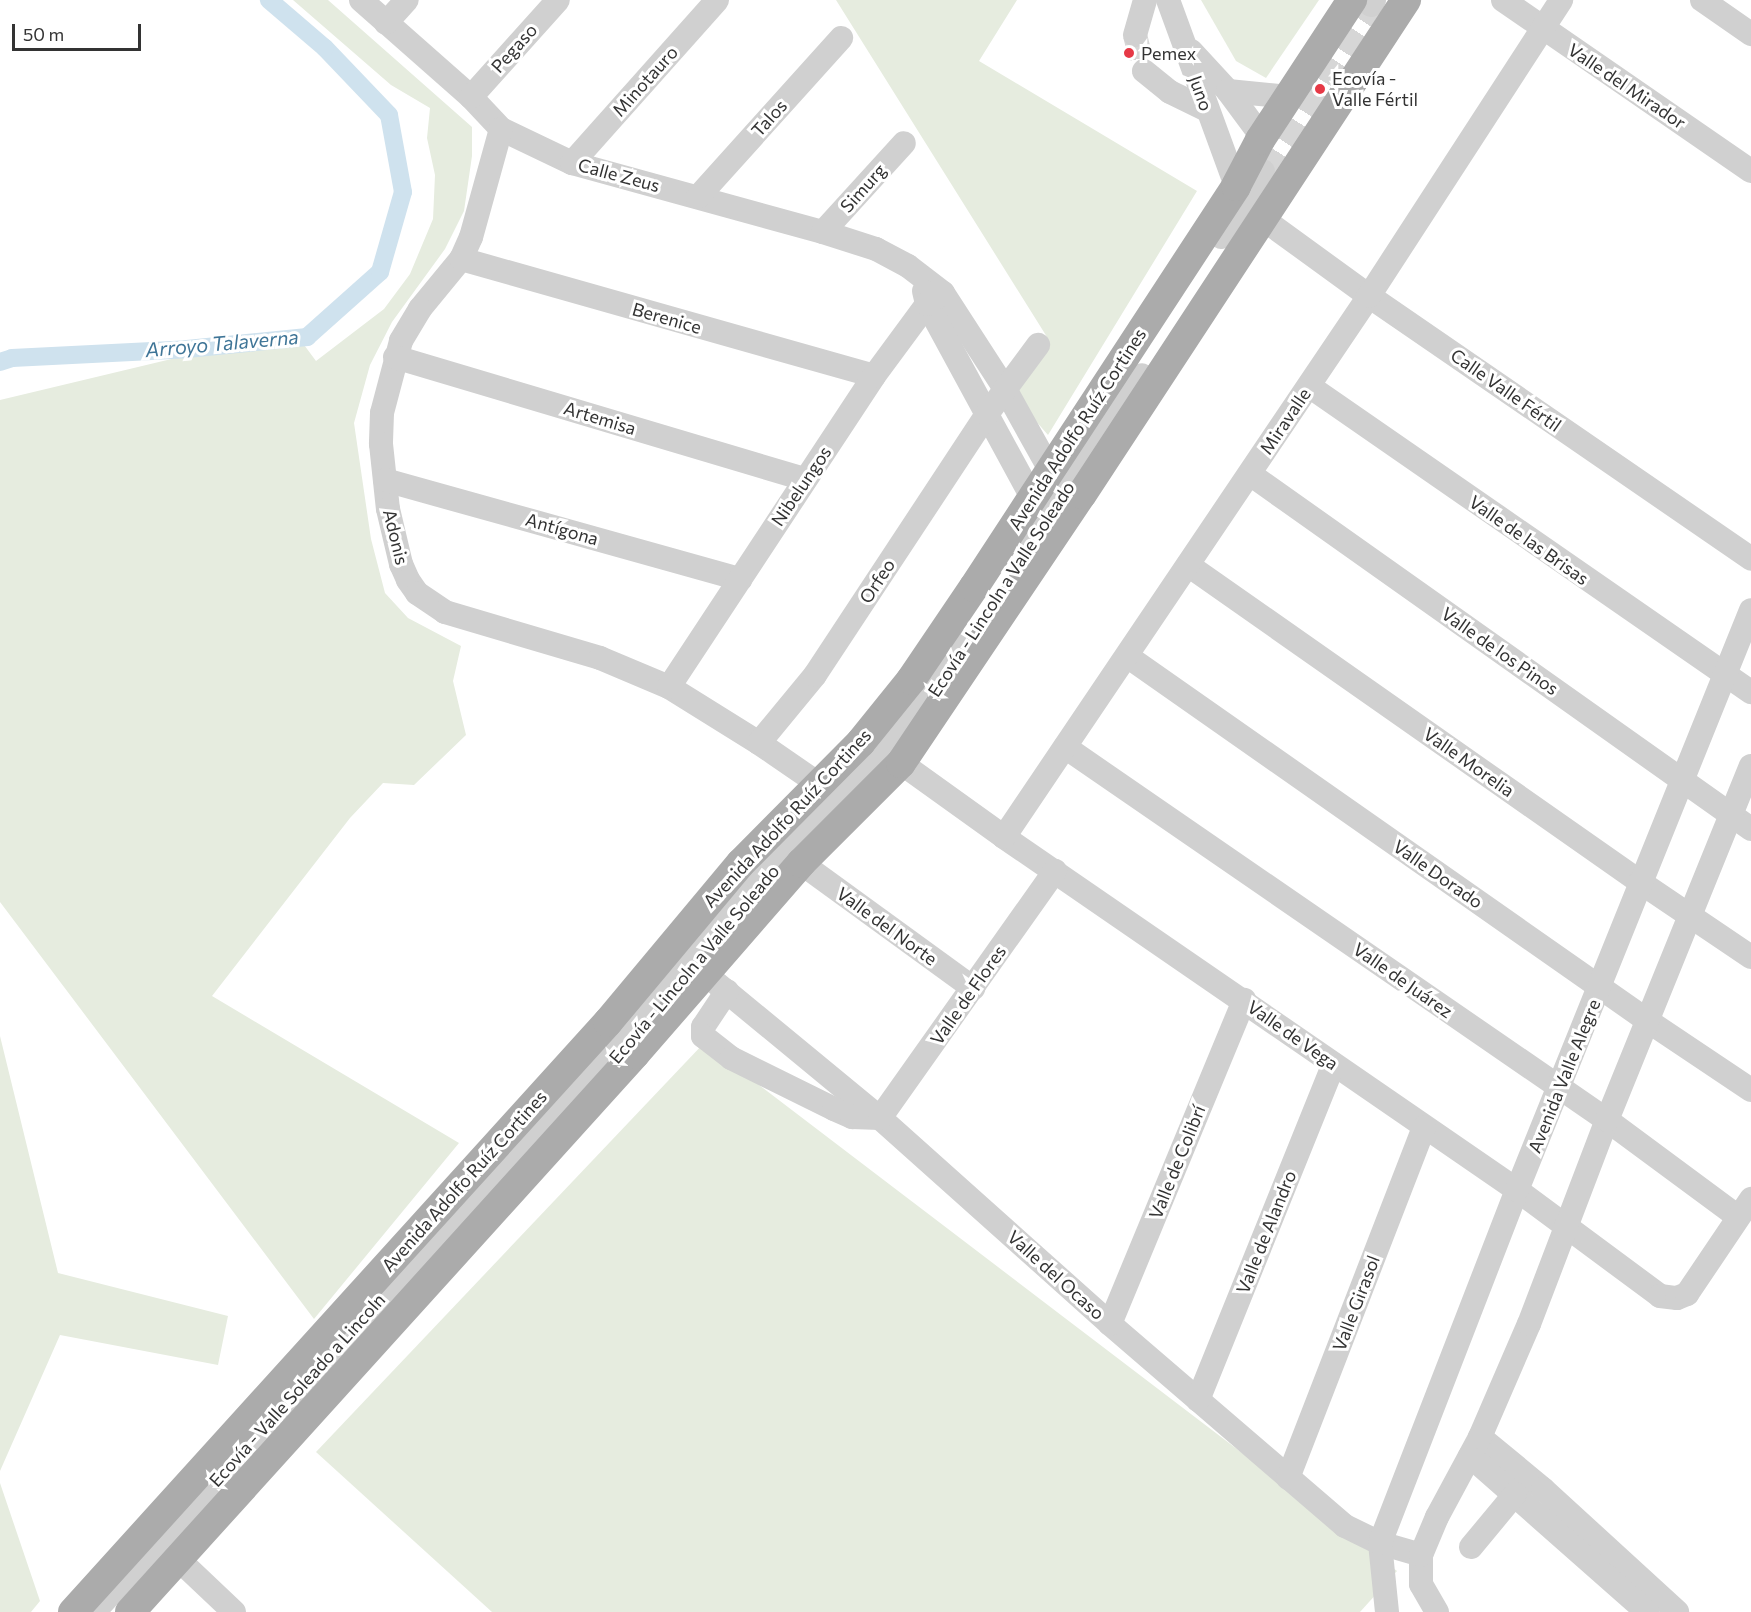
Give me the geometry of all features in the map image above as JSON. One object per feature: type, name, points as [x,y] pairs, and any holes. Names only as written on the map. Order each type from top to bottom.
[{"type":"main road","name":"Avenida Adolfo Ruíz Cortines","points":[[73,1612],[608,1022],[741,863],[861,742],[910,680],[1050,470],[1249,203],[1262,137],[1289,97],[1379,3]]},
{"type":"main road","name":"Avenida Adolfo Ruíz Cortines","points":[[130,1612],[620,1072],[716,982],[801,863],[901,763],[1082,494],[1249,203],[1379,3]]},
{"type":"street","name":"Calle Zeus","points":[[362,0],[471,97],[501,129],[572,163],[823,232],[876,249],[919,274],[1005,389],[1050,470]]},
{"type":"street","points":[[386,23],[407,0]]},
{"type":"street","name":"Pegaso","points":[[471,97],[558,0]]},
{"type":"street","name":"Minotauro","points":[[572,163],[717,0]]},
{"type":"street","points":[[1135,35],[1144,0]]},
{"type":"street","name":"Juno","points":[[1168,0],[1207,110],[1249,203]]},
{"type":"street","name":"Valle del Mirador","points":[[1503,0],[1751,171]]},
{"type":"street","name":"Miravalle","points":[[1004,837],[1369,296],[1561,0]]},
{"type":"street","points":[[1702,0],[1751,34]]},
{"type":"street","name":"Talos","points":[[698,197],[841,38]]},
{"type":"street","points":[[1183,43],[1228,91],[1262,137]]},
{"type":"street","points":[[1144,71],[1170,92],[1207,110]]},
{"type":"street","points":[[1228,91],[1289,97]]},
{"type":"street","name":"Adonis","points":[[501,129],[471,237],[461,259],[420,309],[395,357],[382,413],[381,444],[385,480],[392,530],[401,564],[417,592],[431,604],[446,612],[600,658],[669,687],[759,743],[820,785]]},
{"type":"street","name":"Simurg","points":[[823,232],[904,143]]},
{"type":"street","name":"Ecovía - Valle Soleado a Lincoln","points":[[94,1612],[564,1099],[753,875],[859,771],[906,716],[1268,174]]},
{"type":"street","name":"Calle Valle Fértil","points":[[1249,203],[1369,296],[1751,560]]},
{"type":"street","name":"Ecovía - Lincoln a Valle Soleado","points":[[110,1612],[572,1106],[687,975],[761,880],[863,782],[909,728],[1249,203]]},
{"type":"street","name":"Berenice","points":[[461,259],[874,376]]},
{"type":"street","name":"Calle Zeus","points":[[935,298],[987,414],[1032,497]]},
{"type":"street","name":"Nibelungos","points":[[669,687],[874,376],[935,298]]},
{"type":"street","name":"Orfeo","points":[[759,743],[815,675],[987,414],[1038,345]]},
{"type":"street","name":"Artemisa","points":[[395,357],[805,479]]},
{"type":"street","name":"Valle de las Brisas","points":[[1309,386],[1751,692]]},
{"type":"street","name":"Valle de los Pinos","points":[[1250,474],[1742,822]]},
{"type":"street","name":"Antígona","points":[[385,480],[740,579]]},
{"type":"street","name":"Valle Morelia","points":[[1188,565],[1640,882],[1751,957]]},
{"type":"street","name":"Avenida Valle Alegre","points":[[1380,1543],[1517,1190],[1751,610]]},
{"type":"street","name":"Valle Dorado","points":[[1127,656],[1599,987],[1751,1090]]},
{"type":"street","name":"Valle de Juárez","points":[[1065,747],[1606,1120],[1744,1208]]},
{"type":"street","name":"Valle de Vega","points":[[901,763],[1004,837],[1517,1190],[1660,1296],[1677,1298],[1687,1294],[1744,1208]]},
{"type":"street","points":[[1437,1612],[1421,1584],[1421,1556],[1437,1517],[1475,1446],[1567,1226],[1606,1120],[1691,916],[1742,822],[1751,766]]},
{"type":"street","name":"Valle del Norte","points":[[801,863],[973,988]]},
{"type":"street","name":"Valle de Flores","points":[[880,1118],[1055,871]]},
{"type":"street","points":[[716,982],[703,1027],[703,1036],[731,1058],[834,1109],[852,1117],[880,1118]]},
{"type":"street","name":"Valle del Ocaso","points":[[716,982],[880,1118],[1110,1323],[1344,1526],[1380,1543],[1421,1556]]},
{"type":"street","name":"Valle de Colibrí","points":[[1110,1323],[1244,1000]]},
{"type":"street","name":"Valle de Alandro","points":[[1198,1400],[1334,1064]]},
{"type":"street","name":"Valle Girasol","points":[[1288,1478],[1424,1127]]},
{"type":"street","points":[[1475,1446],[1515,1494],[1637,1609]]},
{"type":"street","points":[[1475,1446],[1543,1489],[1677,1612]]},
{"type":"street","points":[[1471,1547],[1515,1494]]},
{"type":"street","points":[[1380,1543],[1387,1612]]},
{"type":"street","points":[[178,1560],[234,1612]]},
{"type":"shaded area","points":[[293,0],[328,0],[472,127],[472,156],[464,211],[445,249],[392,322],[370,365],[354,423],[371,539],[385,593],[408,618],[461,646],[453,681],[466,735],[414,785],[383,783],[350,818],[212,996],[459,1143],[314,1319],[0,902],[0,400],[293,330],[316,361],[384,309],[410,274],[433,219],[435,175],[427,138],[430,108],[391,85]]},
{"type":"shaded area","points":[[836,0],[1017,0],[979,61],[1197,191],[1048,435],[1015,397],[1047,337]]},
{"type":"shaded area","points":[[1201,0],[1319,0],[1266,78],[1236,61]]},
{"type":"shaded area","points":[[0,1036],[58,1273],[228,1316],[218,1365],[60,1335],[0,1471]]},
{"type":"shaded area","points":[[704,1043],[1397,1571],[1360,1612],[492,1612],[316,1452]]},
{"type":"shaded area","points":[[0,1483],[40,1601],[31,1612],[0,1612]]},
{"type":"waterway","name":"Arroyo Talaverna","points":[[0,362],[12,358],[187,349],[307,337],[380,272],[403,192],[389,115],[325,48],[269,0]]},
{"type":"tunnel","points":[[1263,171],[1371,5]]},
{"type":"tunnel","points":[[1135,35],[1144,71]]},
{"type":"place","name":"Pemex","points":[[1129,53]]},
{"type":"place","name":"Ecovía - Valle Fértil","points":[[1320,89]]}]
